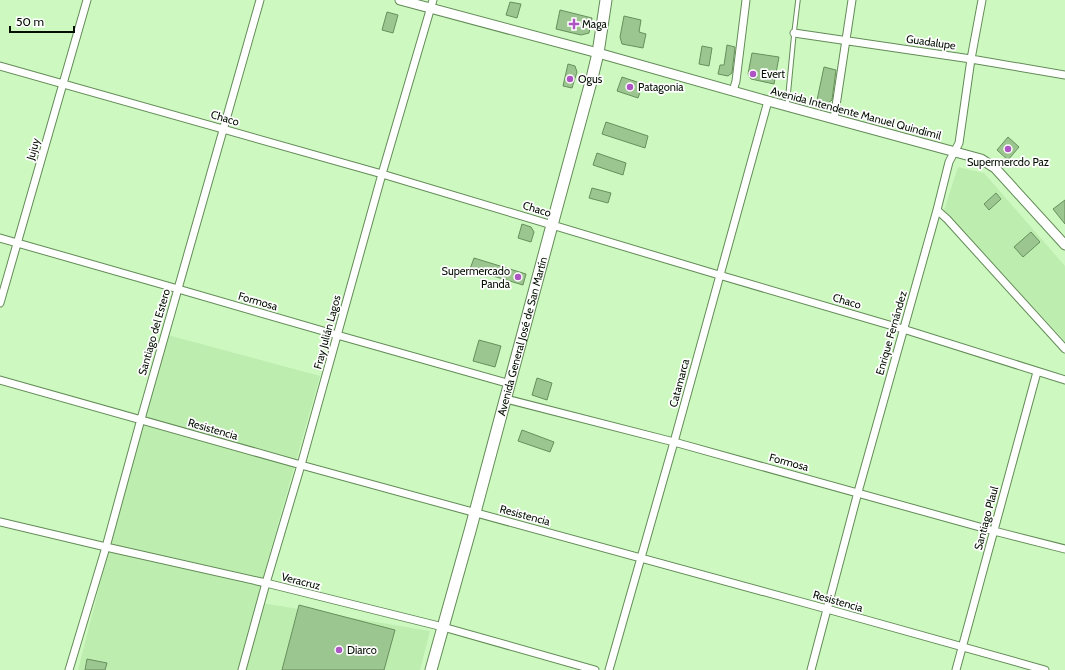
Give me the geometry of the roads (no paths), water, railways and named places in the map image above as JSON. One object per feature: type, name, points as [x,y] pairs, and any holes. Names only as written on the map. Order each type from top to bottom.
[{"type":"main road","name":"Avenida General José de San Martín","points":[[431,670],[475,513],[592,78],[598,53],[606,0]]},
{"type":"street","name":"Jujuy","points":[[0,304],[87,0]]},
{"type":"street","name":"Santiago del Estero","points":[[69,670],[106,547],[140,419],[260,0]]},
{"type":"street","name":"Avenida Intendente Manuel Quindimil","points":[[400,0],[432,4],[787,107],[980,159],[995,168],[1065,245]]},
{"type":"street","points":[[733,91],[736,80],[746,0]]},
{"type":"street","points":[[834,119],[852,0]]},
{"type":"street","name":"Enrique Fernández","points":[[811,670],[858,492],[949,162],[959,143],[971,59],[982,0]]},
{"type":"street","name":"Fray Julián Lagos","points":[[242,670],[266,583],[302,465],[382,174],[432,4]]},
{"type":"street","name":"Guadalupe","points":[[794,33],[971,59],[1065,75]]},
{"type":"street","name":"Chaco","points":[[0,66],[382,174],[1065,380]]},
{"type":"street","name":"Catamarca","points":[[609,670],[674,442],[768,101]]},
{"type":"street","points":[[937,210],[947,219],[1065,350]]},
{"type":"street","name":"Formosa","points":[[0,238],[510,384]]},
{"type":"street","name":"Santiago Plaul","points":[[956,670],[1037,372]]},
{"type":"street","name":"Resistencia","points":[[0,380],[1045,670]]},
{"type":"street","name":"Formosa","points":[[506,399],[674,442],[994,531],[1065,549]]},
{"type":"street","name":"Veracruz","points":[[0,522],[266,583],[443,627],[595,670]]},
{"type":"lane","points":[[787,107],[798,0]]},
{"type":"place","name":"Maga","points":[[574,24]]},
{"type":"place","name":"Evert","points":[[753,74]]},
{"type":"place","name":"Ogus","points":[[570,79]]},
{"type":"place","name":"Patagonia","points":[[630,87]]},
{"type":"place","name":"Supermercdo Paz","points":[[1008,149]]},
{"type":"place","name":"Supermercado Panda","points":[[518,277]]},
{"type":"place","name":"Diarco","points":[[339,650]]}]
